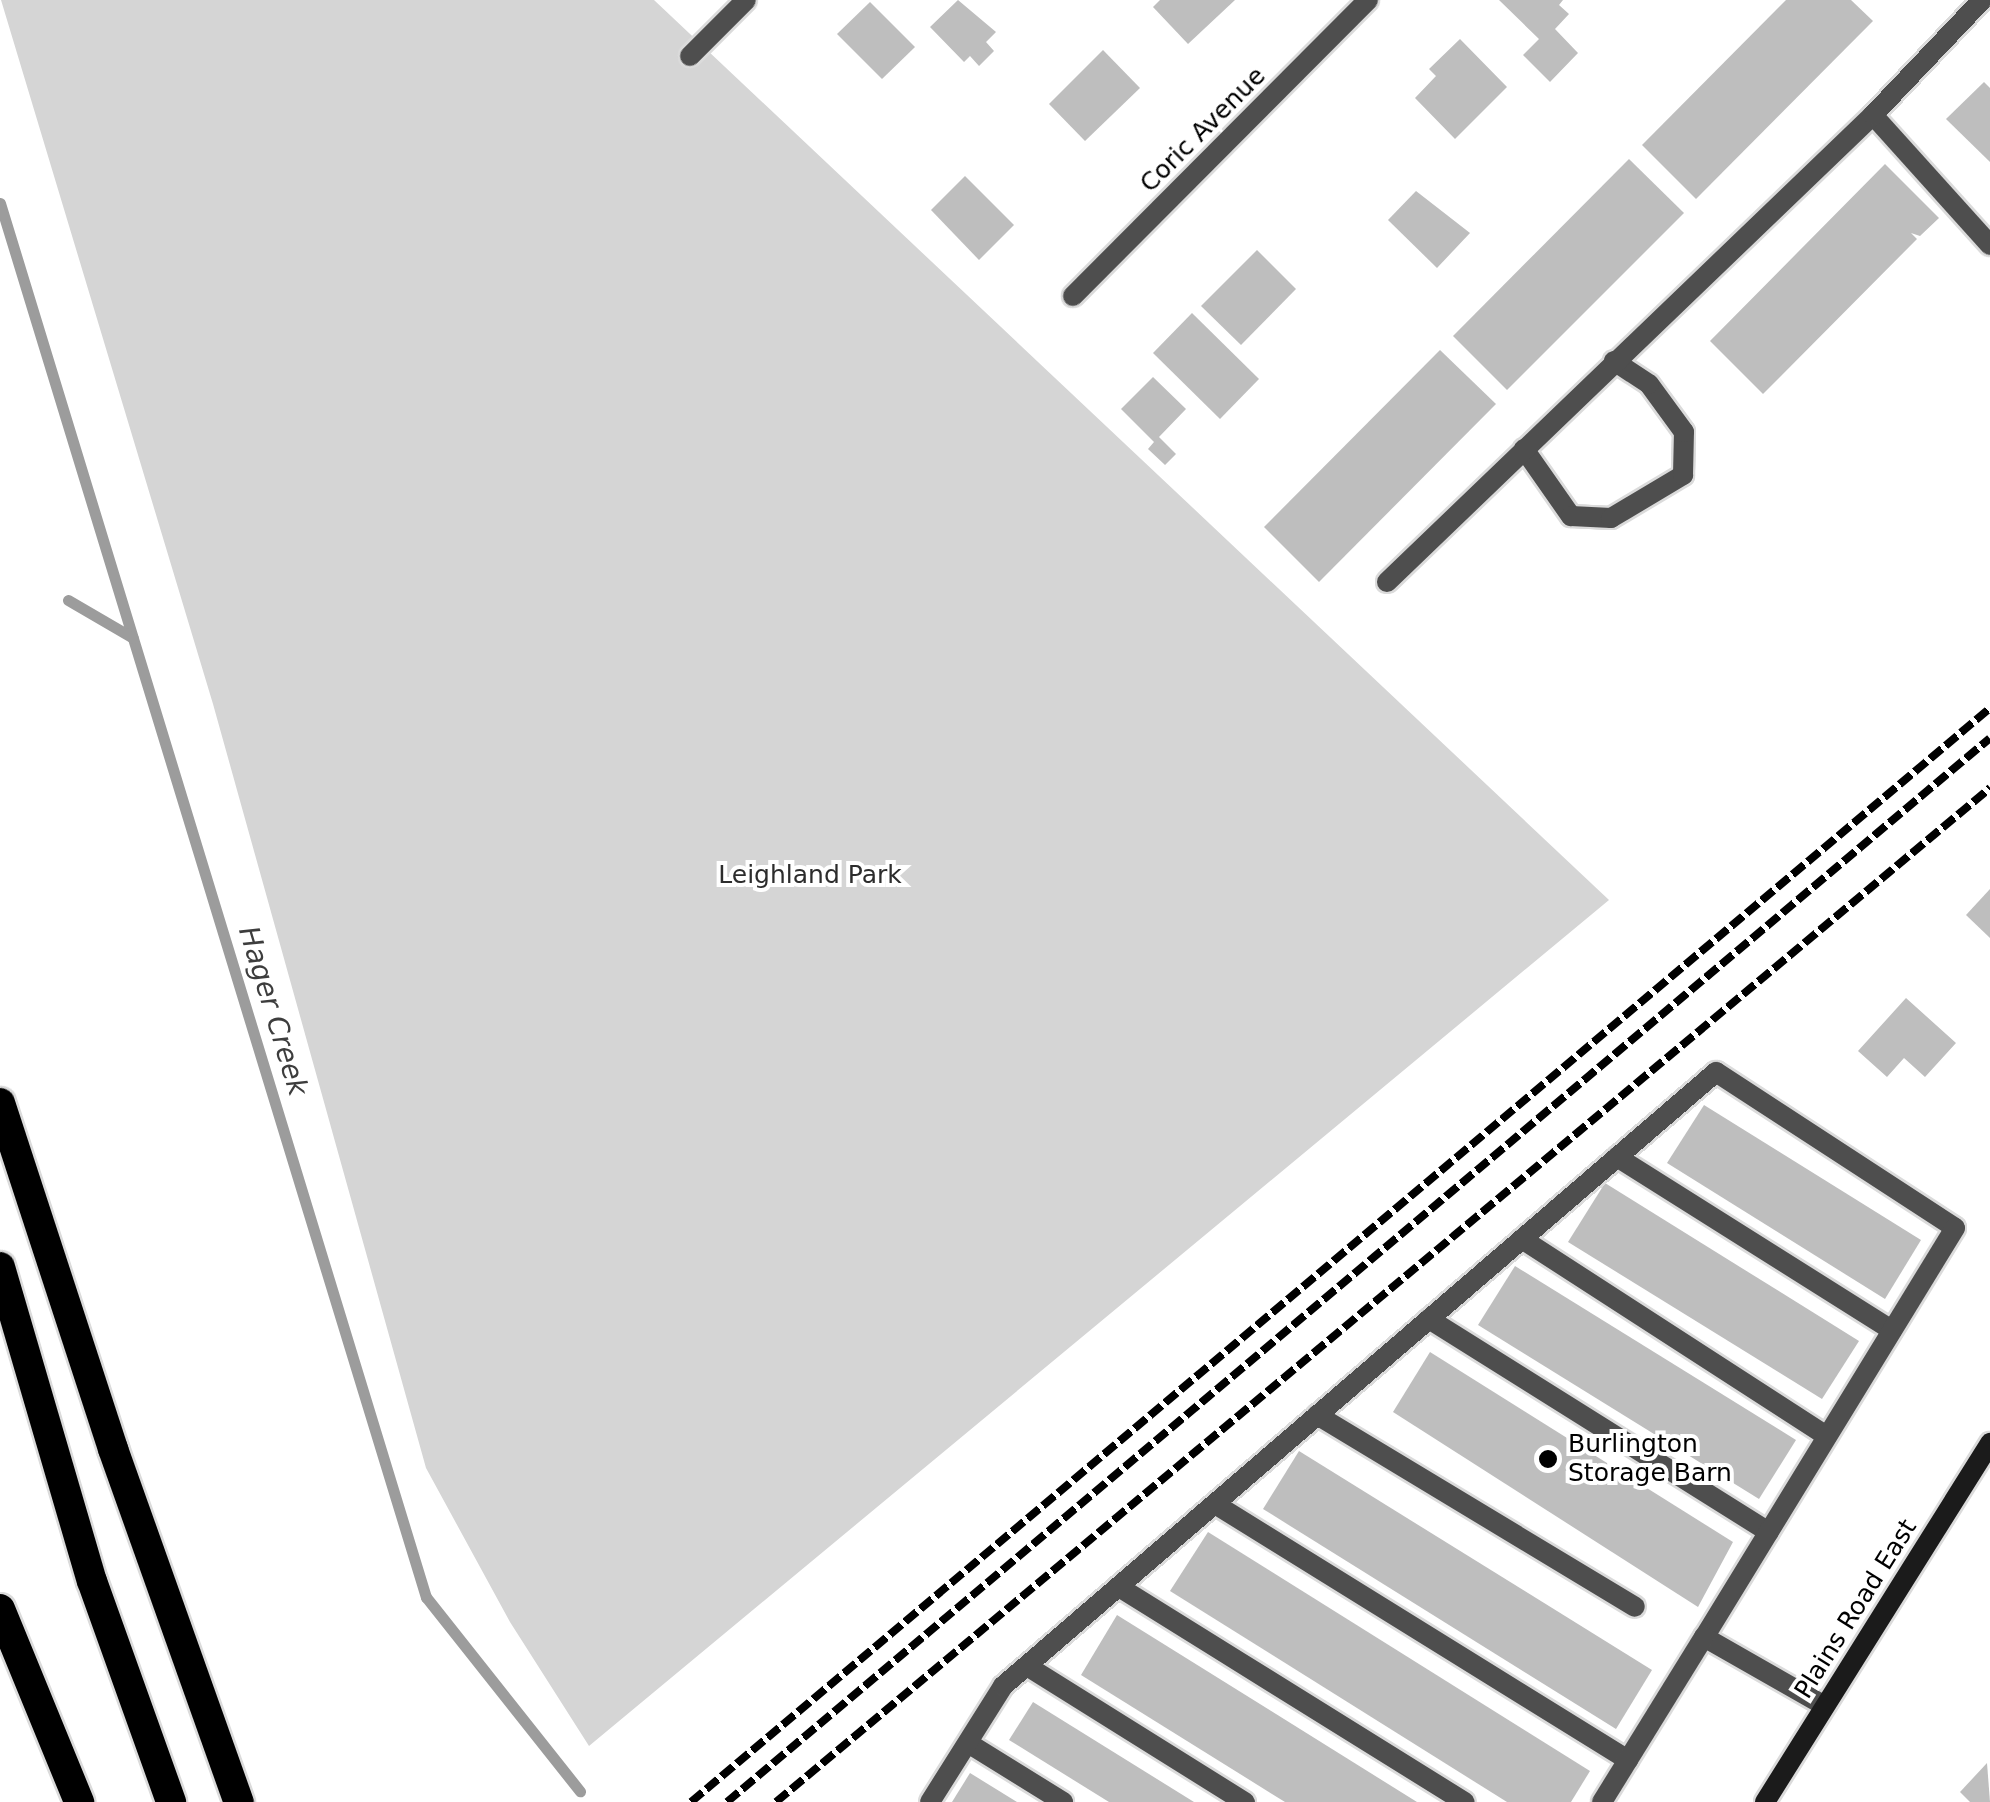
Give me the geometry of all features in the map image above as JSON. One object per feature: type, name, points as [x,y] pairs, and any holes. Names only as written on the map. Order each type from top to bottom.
[{"type":"highway","points":[[0,1103],[113,1449],[240,1802]]},
{"type":"highway","points":[[0,1266],[92,1580],[171,1802]]},
{"type":"highway","points":[[0,1608],[78,1802]]},
{"type":"main road","name":"Plains Road East","points":[[1764,1802],[1990,1444]]},
{"type":"street","points":[[690,56],[746,0]]},
{"type":"street","name":"Coric Avenue","points":[[1073,296],[1368,0]]},
{"type":"street","points":[[1387,582],[1873,115],[1982,0]]},
{"type":"street","points":[[1873,115],[1990,245]]},
{"type":"street","points":[[1524,450],[1571,516],[1611,518],[1683,475],[1684,432],[1649,384],[1614,361]]},
{"type":"street","points":[[930,1802],[1003,1686],[1716,1072],[1955,1228],[1602,1802]]},
{"type":"street","points":[[1617,1157],[1892,1330]]},
{"type":"street","points":[[1522,1239],[1828,1436]]},
{"type":"street","points":[[1429,1319],[1768,1532]]},
{"type":"street","points":[[1317,1416],[1636,1607]]},
{"type":"street","points":[[1215,1504],[1628,1760]]},
{"type":"street","points":[[1119,1587],[1464,1802]]},
{"type":"street","points":[[1704,1637],[1825,1706]]},
{"type":"street","points":[[1026,1666],[1246,1802]]},
{"type":"street","points":[[968,1742],[1063,1802]]},
{"type":"green space","name":"Leighland Park","points":[[1,0],[654,0],[1609,900],[589,1746],[510,1622],[426,1468],[213,704]]},
{"type":"building","points":[[958,0],[996,32],[986,42],[994,51],[979,66],[970,56],[964,62],[930,27]]},
{"type":"building","points":[[1160,0],[1235,0],[1188,44],[1153,7]]},
{"type":"building","points":[[1499,0],[1563,0],[1559,5],[1569,14],[1555,29],[1578,53],[1550,82],[1523,55],[1539,39]]},
{"type":"building","points":[[1786,0],[1851,0],[1873,21],[1696,199],[1642,145]]},
{"type":"building","points":[[870,2],[915,47],[882,79],[837,34]]},
{"type":"building","points":[[1460,39],[1507,87],[1455,139],[1415,98],[1436,76],[1429,69]]},
{"type":"building","points":[[1103,50],[1140,88],[1085,141],[1049,104]]},
{"type":"building","points":[[1984,82],[1990,88],[1990,162],[1946,119]]},
{"type":"building","points":[[1629,159],[1684,213],[1507,390],[1453,336]]},
{"type":"building","points":[[1885,164],[1939,218],[1920,236],[1911,233],[1917,239],[1763,394],[1710,341]]},
{"type":"building","points":[[965,176],[1014,225],[979,260],[931,210]]},
{"type":"building","points":[[1416,191],[1470,233],[1437,268],[1388,220]]},
{"type":"building","points":[[1257,250],[1296,289],[1241,345],[1201,306]]},
{"type":"building","points":[[1192,313],[1259,379],[1220,419],[1153,353]]},
{"type":"building","points":[[1440,350],[1496,404],[1319,582],[1264,527]]},
{"type":"building","points":[[1153,377],[1186,409],[1159,437],[1176,454],[1165,465],[1148,449],[1154,442],[1121,409]]},
{"type":"building","points":[[1990,889],[1990,938],[1966,915]]},
{"type":"building","points":[[1906,998],[1956,1043],[1925,1077],[1904,1058],[1887,1077],[1858,1051]]},
{"type":"building","points":[[1704,1105],[1921,1240],[1885,1299],[1667,1163]]},
{"type":"building","points":[[1605,1183],[1859,1341],[1822,1399],[1568,1242]]},
{"type":"building","points":[[1515,1266],[1796,1440],[1759,1499],[1478,1325]]},
{"type":"building","points":[[1430,1352],[1733,1542],[1698,1607],[1393,1412]]},
{"type":"building","points":[[1299,1451],[1652,1670],[1616,1729],[1263,1509]]},
{"type":"building","points":[[1208,1532],[1590,1771],[1571,1802],[1507,1802],[1170,1591]]},
{"type":"building","points":[[1117,1615],[1417,1802],[1285,1802],[1081,1675]]},
{"type":"building","points":[[1033,1702],[1194,1802],[1109,1802],[1009,1740]]},
{"type":"building","points":[[1987,1763],[1990,1802],[1970,1802],[1960,1792]]},
{"type":"building","points":[[970,1773],[1017,1802],[952,1802]]},
{"type":"waterway","name":"Hager Creek","points":[[0,203],[426,1597],[580,1791]]},
{"type":"waterway","points":[[68,600],[133,638]]},
{"type":"railway","points":[[691,1802],[1990,708]]},
{"type":"railway","points":[[727,1802],[1990,738]]},
{"type":"railway","points":[[776,1802],[1990,788]]},
{"type":"place","name":"Burlington Storage Barn","points":[[1548,1459]]}]
